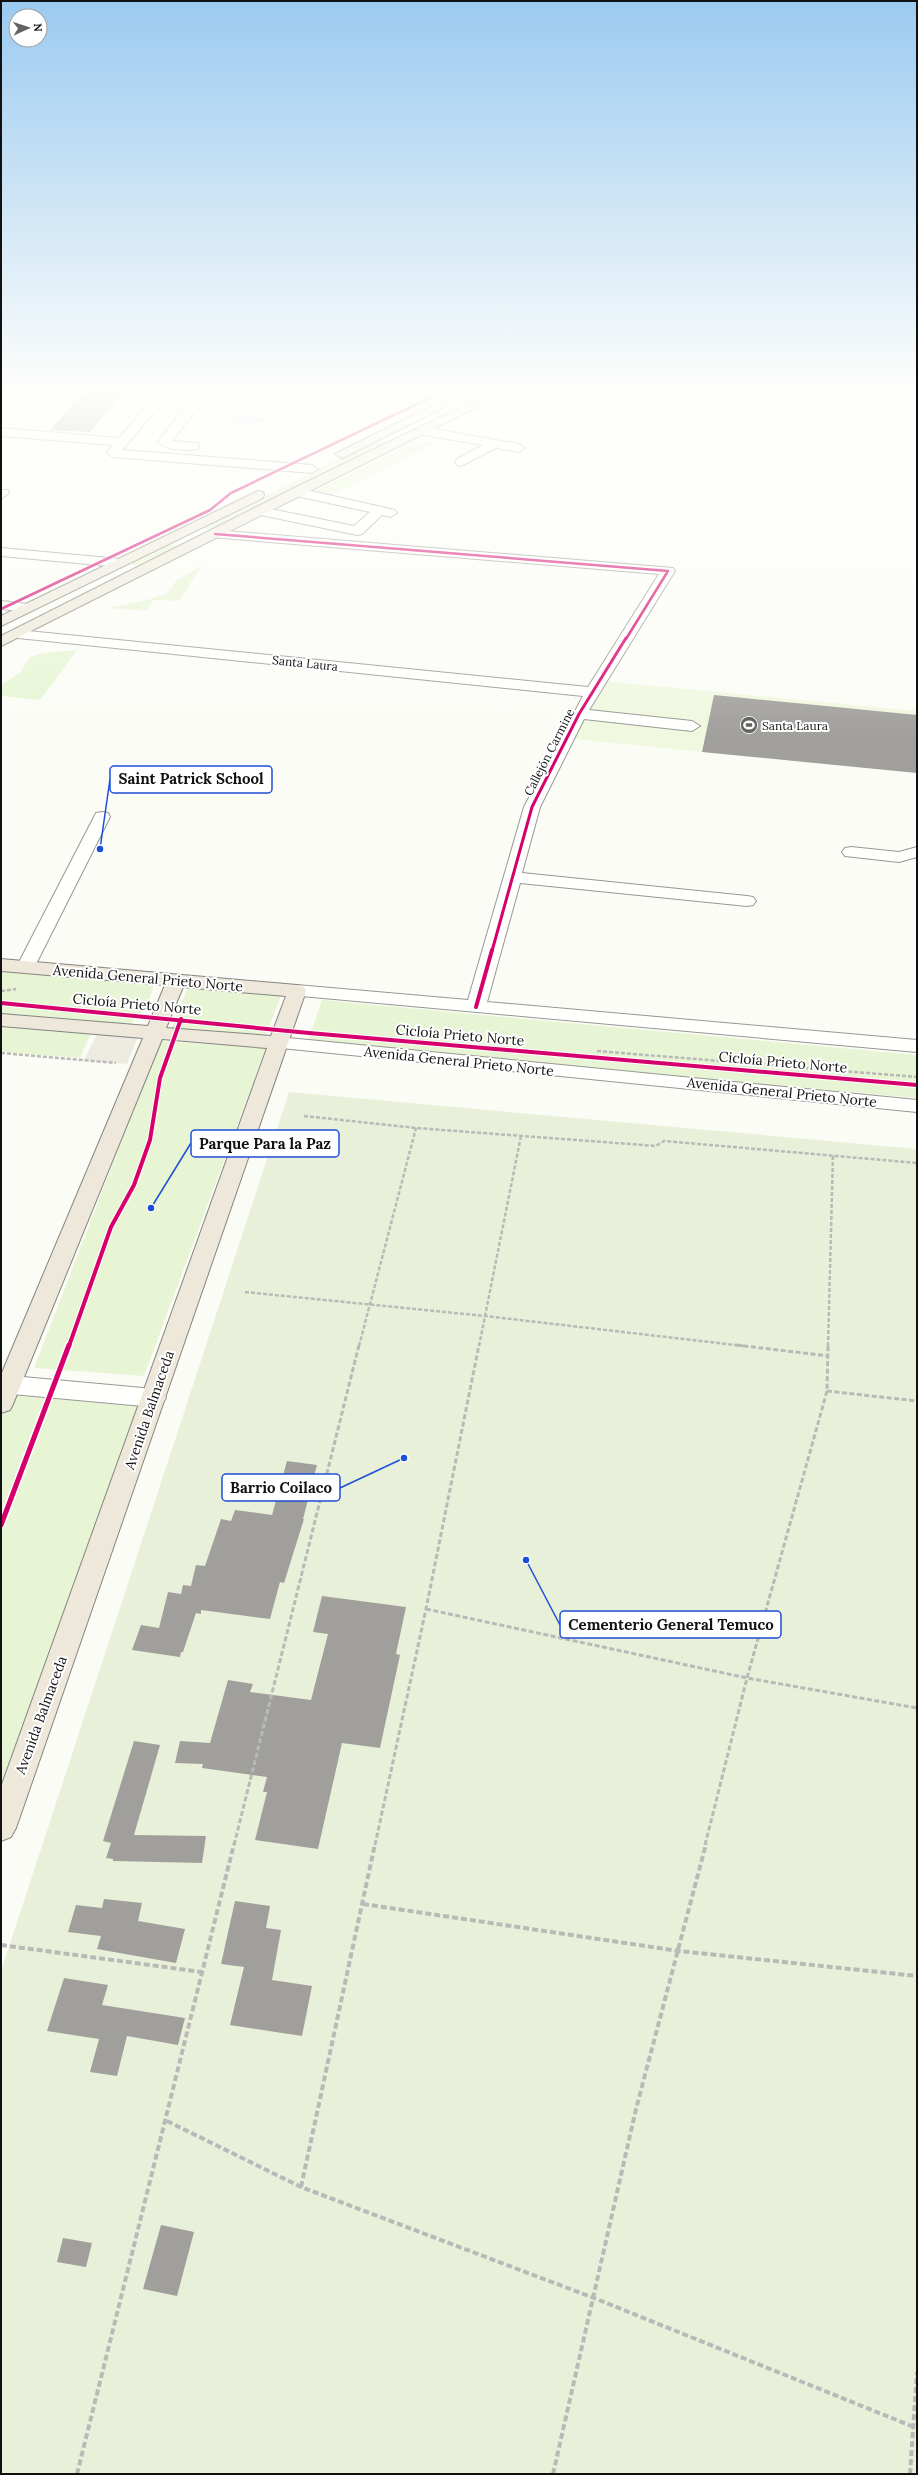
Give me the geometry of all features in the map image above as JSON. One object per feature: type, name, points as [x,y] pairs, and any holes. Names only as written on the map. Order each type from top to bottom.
[{"type":"main road","points":[[1,622],[235,506]]},
{"type":"main road","points":[[1,642],[268,506]]},
{"type":"main road","points":[[120,563],[127,572],[123,580]]},
{"type":"main road","name":"Avenida General Prieto Norte","points":[[1,965],[297,992]]},
{"type":"main road","points":[[4,1391],[176,981]]},
{"type":"main road","name":"Avenida Balmaceda","points":[[1,1828],[297,992]]},
{"type":"main road","name":"Avenida General Prieto Norte","points":[[1,1020],[278,1043]]},
{"type":"street","points":[[261,510],[357,531],[385,512],[362,506]]},
{"type":"street","name":"Callejón Carmine","points":[[215,534],[668,571],[579,714],[532,807],[476,1007]]},
{"type":"street","points":[[1,552],[120,563]]},
{"type":"street","points":[[1,605],[29,608]]},
{"type":"street","name":"Santa Laura","points":[[18,634],[592,692]]},
{"type":"street","points":[[579,714],[692,726]]},
{"type":"street","points":[[25,968],[102,817]]},
{"type":"street","points":[[851,852],[899,857],[917,852]]},
{"type":"street","points":[[513,877],[748,901]]},
{"type":"street","name":"Avenida General Prieto Norte","points":[[297,992],[917,1046]]},
{"type":"street","name":"Avenida General Prieto Norte","points":[[278,1043],[917,1106]]},
{"type":"street","points":[[4,1391],[154,1398]]},
{"type":"path","points":[[590,1051],[917,1077]]},
{"type":"path","points":[[1,1053],[141,1065]]},
{"type":"path","points":[[304,1116],[416,1128],[656,1146],[664,1141],[917,1163]]},
{"type":"path","points":[[77,2474],[167,2121],[202,1972],[369,1304],[416,1128]]},
{"type":"path","points":[[301,2187],[426,1609],[521,1136]]},
{"type":"path","points":[[554,2474],[636,2109],[678,1951],[747,1678],[826,1391],[829,1356],[834,1155]]},
{"type":"path","points":[[245,1292],[485,1316],[829,1356]]},
{"type":"path","points":[[826,1391],[917,1401]]},
{"type":"path","points":[[426,1609],[747,1678],[917,1708]]},
{"type":"path","points":[[363,1904],[678,1951],[917,1976]]},
{"type":"path","points":[[1,1945],[202,1972]]},
{"type":"path","points":[[167,2121],[301,2187],[594,2298],[914,2427]]},
{"type":"path","points":[[910,2474],[917,2372]]},
{"type":"green space","points":[[244,506],[259,506],[212,530],[203,527]]},
{"type":"green space","points":[[168,543],[178,547],[134,570],[135,566],[130,562]]},
{"type":"green space","points":[[202,565],[179,601],[154,600],[146,611],[109,608],[151,599],[167,593],[176,581]]},
{"type":"green space","points":[[77,650],[40,700],[1,696],[1,685],[20,673],[30,657],[43,653]]},
{"type":"green space","name":"Santa Laura","points":[[603,681],[917,711],[917,773],[573,739]]},
{"type":"green space","points":[[1,971],[146,983],[153,985],[153,988],[146,1009],[126,1028],[1,1016]]},
{"type":"green space","points":[[188,987],[281,996],[264,1040],[170,1032]]},
{"type":"green space","points":[[322,1000],[917,1055],[917,1098],[307,1044]]},
{"type":"green space","points":[[1,1026],[91,1033],[80,1058],[1,1052]]},
{"type":"green space","points":[[160,1041],[266,1048],[144,1376],[34,1368]]},
{"type":"green space","points":[[289,1092],[917,1149],[917,2474],[1,2474],[1,1971]]},
{"type":"green space","points":[[10,1395],[147,1407],[1,1798],[1,1415]]},
{"type":"shaded area","points":[[97,1034],[138,1037],[127,1064],[84,1060]]},
{"type":"building","points":[[714,695],[917,715],[917,773],[702,752]]},
{"type":"building","points":[[287,1461],[317,1465],[304,1519],[284,1583],[280,1582],[270,1619],[201,1610],[201,1614],[196,1613],[180,1657],[132,1650],[141,1625],[159,1628],[168,1592],[181,1594],[183,1585],[191,1586],[196,1565],[205,1566],[221,1519],[231,1521],[235,1510],[272,1515]]},
{"type":"building","points":[[322,1596],[406,1607],[396,1654],[400,1655],[380,1748],[342,1743],[318,1849],[255,1840],[267,1792],[263,1792],[267,1777],[202,1768],[203,1764],[175,1763],[180,1741],[210,1743],[228,1680],[253,1684],[250,1692],[311,1700],[328,1634],[313,1632]]},
{"type":"building","points":[[134,1741],[160,1745],[134,1835],[206,1836],[202,1863],[113,1861],[113,1859],[106,1858],[111,1843],[103,1841]]},
{"type":"building","points":[[104,1899],[142,1903],[138,1921],[185,1929],[176,1963],[97,1949],[101,1936],[68,1932],[76,1905],[102,1908]]},
{"type":"building","points":[[235,1901],[270,1906],[266,1928],[281,1930],[272,1980],[312,1986],[302,2036],[230,2025],[244,1967],[221,1964]]},
{"type":"building","points":[[64,1978],[108,1985],[102,2005],[185,2018],[178,2045],[127,2036],[117,2076],[90,2072],[99,2039],[47,2031]]},
{"type":"building","points":[[161,2225],[194,2232],[177,2296],[143,2289]]},
{"type":"building","points":[[63,2238],[92,2243],[86,2267],[57,2262]]},
{"type":"cycle path","points":[[1,609],[210,510],[214,506]]},
{"type":"cycle path","points":[[215,534],[668,571],[579,714],[532,807],[476,1007]]},
{"type":"cycle path","name":"Cicloía Prieto Norte","points":[[1,1003],[309,1033],[917,1085]]},
{"type":"cycle path","name":"Cicloía Prieto Norte","points":[[1,1525],[45,1413],[111,1227],[134,1185],[150,1140],[160,1078],[181,1019]]},
{"type":"place","name":"Santa Laura","points":[[749,725]]},
{"type":"place","name":"Saint Patrick School","points":[[100,849]]},
{"type":"place","name":"Parque Para la Paz","points":[[151,1208]]},
{"type":"place","name":"Barrio Coilaco","points":[[404,1458]]},
{"type":"place","name":"Cementerio General Temuco","points":[[526,1560]]}]
